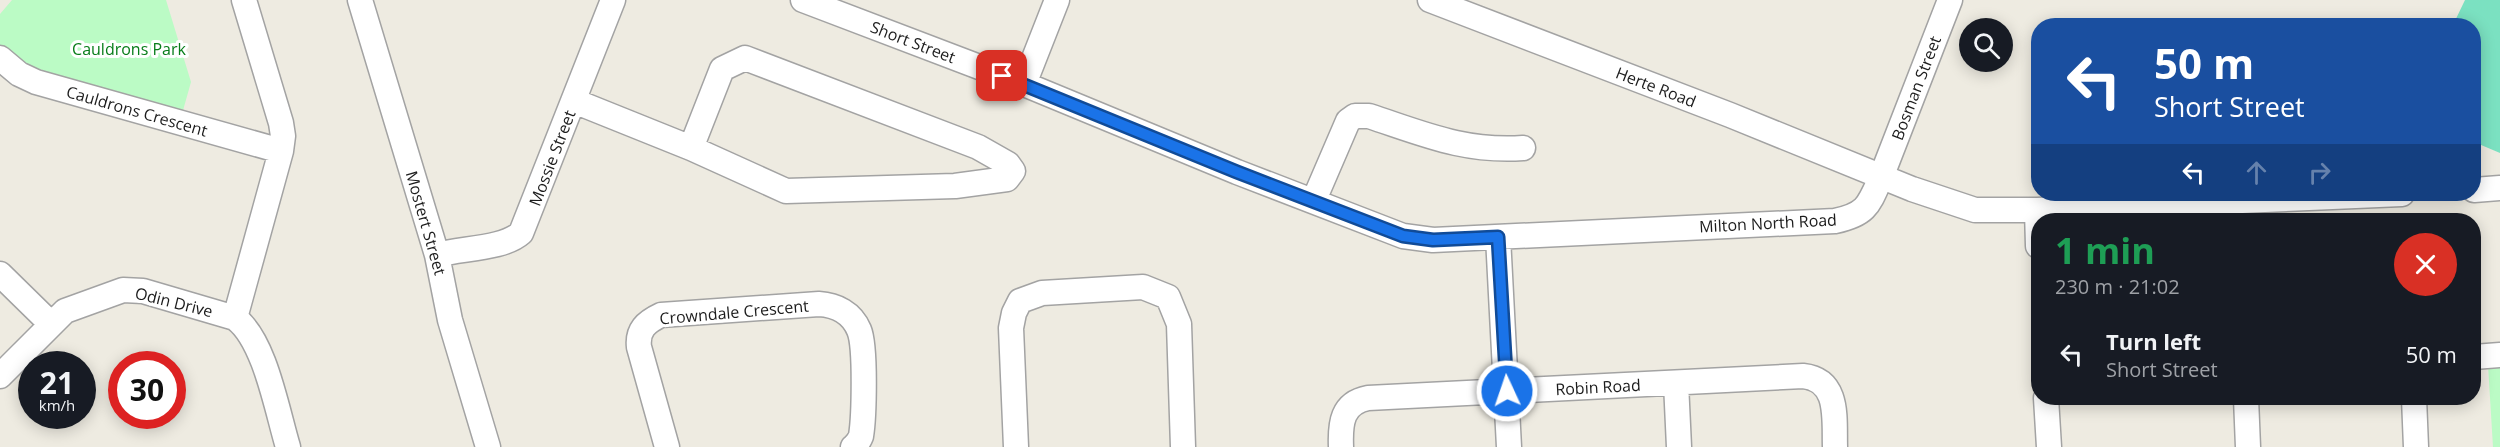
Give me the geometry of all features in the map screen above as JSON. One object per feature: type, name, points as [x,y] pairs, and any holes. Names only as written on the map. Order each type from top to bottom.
[{"type":"street","points":[[236,318],[281,151],[283,136],[244,0]]},
{"type":"street","name":"Mostert Street","points":[[360,0],[437,255],[450,320],[488,447]]},
{"type":"street","name":"Mossie Street","points":[[437,255],[460,249],[504,244],[521,233],[613,0]]},
{"type":"street","name":"Short Street","points":[[803,0],[1024,84],[1237,172],[1403,236],[1433,240],[1498,237]]},
{"type":"street","points":[[1024,84],[1056,0]]},
{"type":"street","name":"Herte Road","points":[[1430,0],[1882,175]]},
{"type":"street","name":"Bosman Street","points":[[1882,175],[1950,0]]},
{"type":"street","name":"Cauldrons Crescent","points":[[0,58],[19,74],[36,82],[281,151]]},
{"type":"street","points":[[574,101],[691,147],[786,191],[955,186],[1007,179],[1013,171],[1008,164],[978,147],[744,58],[722,69],[691,147]]},
{"type":"street","points":[[1314,200],[1348,121],[1355,116],[1369,116],[1480,150],[1523,148]]},
{"type":"street","points":[[1882,175],[1911,189],[1975,210],[2037,210],[2243,201]]},
{"type":"street","name":"Milton North Road","points":[[1498,237],[1835,221],[1852,217],[1865,210],[1882,175]]},
{"type":"street","points":[[2481,189],[2500,188]]},
{"type":"street","points":[[1498,237],[1509,447]]},
{"type":"street","points":[[0,274],[50,323]]},
{"type":"street","points":[[1016,447],[1011,328],[1014,313],[1020,302],[1042,293],[1143,287],[1168,297],[1179,324],[1183,447]]},
{"type":"street","name":"Odin Drive","points":[[0,376],[50,323],[74,306],[130,290],[236,318],[247,328],[257,343],[288,447]]},
{"type":"street","name":"Crowndale Crescent","points":[[667,447],[639,347],[638,338],[646,323],[661,315],[819,304],[830,305],[848,314],[861,334],[862,419],[860,439],[853,447]]},
{"type":"street","points":[[2481,357],[2500,356]]},
{"type":"street","name":"Robin Road","points":[[1341,447],[1340,426],[1344,413],[1359,399],[1812,377],[1825,386],[1833,400],[1835,447]]},
{"type":"street","points":[[1676,383],[1679,447]]},
{"type":"street","points":[[2046,405],[2049,447]]},
{"type":"street","points":[[2246,405],[2248,447]]},
{"type":"street","points":[[2414,405],[2416,447]]},
{"type":"green space","name":"Cauldrons Park","points":[[12,0],[166,0],[191,82],[182,114],[23,66],[0,45],[0,14]]},
{"type":"green space","points":[[2465,0],[2500,0],[2500,153],[2481,145],[2481,18],[2456,18]]},
{"type":"green space","points":[[2500,364],[2500,447],[2493,447],[2488,365]]},
{"type":"route","points":[[1002,76],[1237,172],[1403,236],[1433,240],[1498,237],[1507,391]]}]
